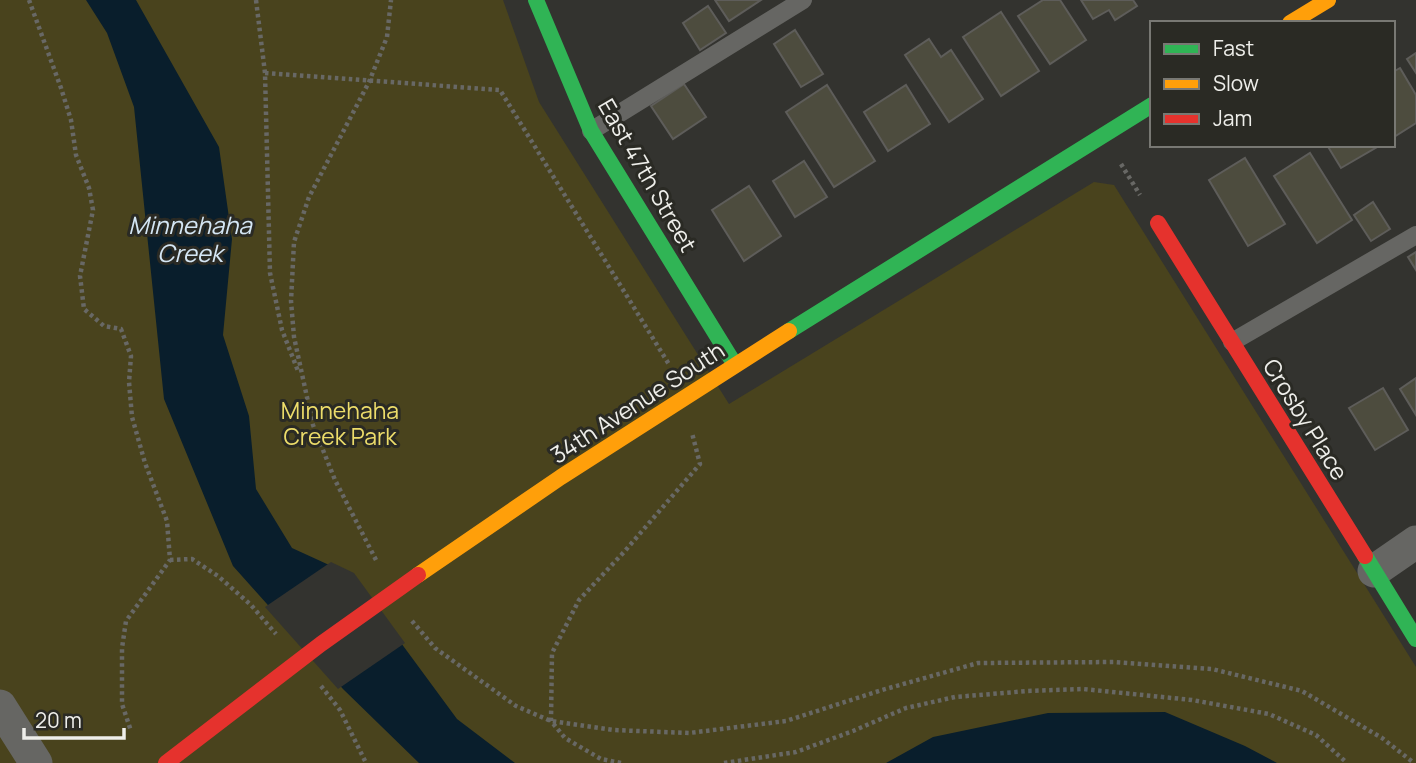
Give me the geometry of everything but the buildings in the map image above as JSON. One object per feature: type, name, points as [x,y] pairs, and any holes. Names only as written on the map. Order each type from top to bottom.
[{"type":"street","name":"East 47th Street","points":[[536,0],[591,131],[735,365]]},
{"type":"street","points":[[1293,21],[1328,0]]},
{"type":"street","name":"34th Avenue South","points":[[166,763],[233,709],[447,556],[687,395],[1150,106]]},
{"type":"street","name":"Crosby Place","points":[[1157,223],[1416,639]]},
{"type":"street","points":[[1374,571],[1416,542]]},
{"type":"street","points":[[0,706],[36,763]]},
{"type":"lane","points":[[591,131],[803,0]]},
{"type":"lane","points":[[1232,342],[1416,235]]},
{"type":"path","points":[[29,0],[71,120],[76,155],[89,188],[93,210],[80,276],[84,309],[104,326],[121,329],[131,356],[129,382],[132,418],[167,522],[170,560],[126,621],[122,648],[122,704],[131,731]]},
{"type":"path","points":[[256,0],[265,73],[270,273],[282,330],[302,381],[291,301],[294,242],[309,197],[369,82],[387,37],[391,0]]},
{"type":"path","points":[[265,73],[500,90],[687,395],[693,442],[699,464],[579,600],[552,653],[551,721],[565,738],[601,759],[621,763]]},
{"type":"path","points":[[1103,134],[1157,223]]},
{"type":"path","points":[[551,721],[613,730],[689,733],[786,721],[978,663],[1114,662],[1212,669],[1303,691],[1382,738],[1414,763]]},
{"type":"path","points":[[724,763],[796,752],[906,708],[955,697],[1083,689],[1192,701],[1269,714],[1316,735],[1347,763]]},
{"type":"green space","name":"Minnehaha Creek Park","points":[[0,0],[503,0],[539,102],[729,404],[1094,182],[1114,185],[1416,667],[1416,763],[0,763]]},
{"type":"water","name":"Minnehaha Creek","points":[[86,0],[136,0],[219,147],[232,239],[223,335],[249,416],[256,489],[292,548],[351,575],[457,719],[515,763],[419,763],[343,689],[233,566],[164,399],[134,107],[107,33]]},
{"type":"water","points":[[1165,712],[1245,746],[1277,763],[886,763],[933,737],[1048,713]]},
{"type":"pier","points":[[331,562],[354,573],[405,643],[338,689],[265,607]]},
{"type":"traffic: fast","points":[[536,0],[591,131],[735,365]]},
{"type":"traffic: fast","points":[[789,331],[1150,106]]},
{"type":"traffic: fast","points":[[1365,556],[1416,639]]},
{"type":"traffic: slow","points":[[1293,21],[1328,0]]},
{"type":"traffic: slow","points":[[418,575],[561,477],[789,331]]},
{"type":"traffic: jam","points":[[1158,223],[1365,556]]},
{"type":"traffic: jam","points":[[166,763],[321,644],[418,575]]}]
